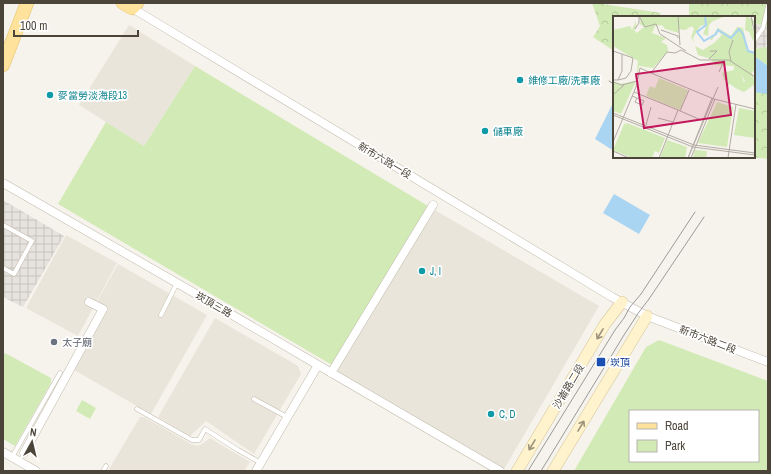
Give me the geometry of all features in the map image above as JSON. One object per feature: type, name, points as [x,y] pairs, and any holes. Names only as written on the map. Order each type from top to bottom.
[{"type":"main road","points":[[3,64],[27,3]]},
{"type":"street","name":"新市六路一段","points":[[131,5],[599,289],[647,316]]},
{"type":"street","name":"崁頂三路","points":[[3,183],[500,471]]},
{"type":"street","points":[[331,373],[433,205]]},
{"type":"street","points":[[24,452],[103,309],[89,302]]},
{"type":"street","name":"沙崙路二段","points":[[517,471],[605,324],[622,302]]},
{"type":"street","points":[[553,471],[647,316]]},
{"type":"street","name":"新市六路二段","points":[[647,316],[768,362]]},
{"type":"street","points":[[256,471],[318,365]]},
{"type":"street","points":[[3,452],[36,471]]},
{"type":"lane","points":[[755,40],[763,28],[768,6]]},
{"type":"lane","points":[[3,225],[32,241],[14,274],[3,268]]},
{"type":"lane","points":[[161,315],[177,283]]},
{"type":"lane","points":[[12,457],[60,373]]},
{"type":"lane","points":[[254,399],[288,417]]},
{"type":"lane","points":[[137,409],[192,440],[199,440],[205,429],[261,463]]},
{"type":"lane","points":[[103,471],[106,466]]},
{"type":"shaded area","points":[[755,23],[768,27],[766,47],[755,49]]},
{"type":"shaded area","points":[[129,25],[195,66],[144,146],[79,105]]},
{"type":"shaded area","points":[[3,200],[64,236],[23,307],[3,297]]},
{"type":"shaded area","points":[[428,206],[599,306],[503,471],[490,471],[326,375]]},
{"type":"shaded area","points":[[66,235],[117,263],[78,336],[26,308]]},
{"type":"shaded area","points":[[118,264],[207,315],[151,414],[74,370],[108,309],[97,302]]},
{"type":"shaded area","points":[[215,318],[298,366],[301,374],[254,454],[206,421],[190,436],[158,417]]},
{"type":"shaded area","points":[[140,417],[144,417],[197,446],[210,438],[250,462],[244,471],[108,471]]},
{"type":"green space","points":[[592,3],[661,13],[660,16],[613,16],[613,50],[593,37],[600,26]]},
{"type":"green space","points":[[689,3],[768,3],[768,27],[755,23],[755,16],[689,16]]},
{"type":"green space","points":[[768,48],[768,66],[755,58],[755,49]]},
{"type":"green space","points":[[195,66],[428,206],[332,365],[58,204],[106,122],[144,146]]},
{"type":"green space","points":[[768,90],[768,159],[755,157],[755,92]]},
{"type":"green space","points":[[659,340],[768,381],[768,471],[574,471],[646,347]]},
{"type":"green space","points":[[5,353],[51,378],[51,383],[15,446],[3,439],[3,356]]},
{"type":"green space","points":[[82,400],[96,408],[90,419],[76,411]]},
{"type":"water","points":[[755,58],[768,66],[768,94],[755,92]]},
{"type":"water","points":[[613,103],[613,150],[595,139]]},
{"type":"water","points":[[614,194],[650,215],[639,234],[603,213]]},
{"type":"tram line","points":[[609,81],[613,83]]},
{"type":"tram line","points":[[528,471],[615,330],[630,307],[641,294],[695,212]]},
{"type":"tram line","points":[[541,471],[624,335],[704,217]]},
{"type":"place","name":"維修工廠/洗車廠","points":[[520,80]]},
{"type":"place","name":"麥當勞淡海段13","points":[[50,95]]},
{"type":"place","name":"儲車廠","points":[[485,131]]},
{"type":"place","name":"J, I","points":[[422,271]]},
{"type":"place","name":"太子廟","points":[[54,342]]},
{"type":"place","name":"崁頂","points":[[601,362]]},
{"type":"place","name":"C, D","points":[[491,414]]}]
